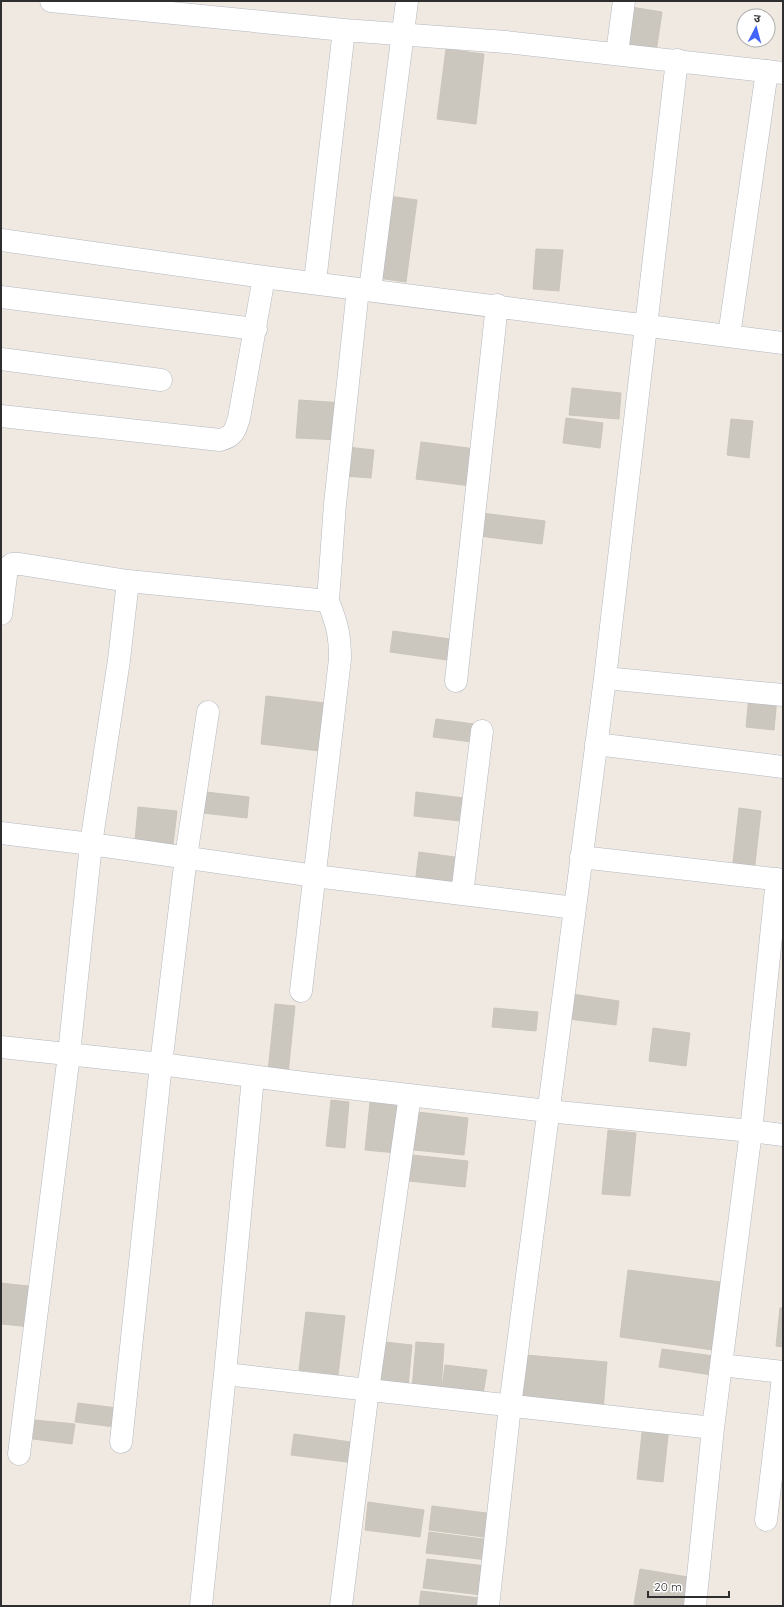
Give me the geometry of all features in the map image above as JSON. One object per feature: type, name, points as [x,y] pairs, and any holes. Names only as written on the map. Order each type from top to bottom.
[{"type":"street","points":[[50,1],[154,6],[344,30],[506,42],[617,53],[775,72],[729,336]]},
{"type":"street","points":[[301,991],[340,659],[340,638],[328,601],[335,504],[364,289],[407,1]]},
{"type":"street","points":[[617,53],[624,1]]},
{"type":"street","points":[[315,282],[344,30]]},
{"type":"street","points":[[488,1606],[510,1406],[605,678],[677,60]]},
{"type":"street","points":[[1,240],[264,277],[315,282],[783,343]]},
{"type":"street","points":[[1,416],[220,440],[229,437],[236,430],[239,418],[256,329],[264,277]]},
{"type":"street","points":[[1,298],[256,329]]},
{"type":"street","points":[[456,681],[497,306]]},
{"type":"street","points":[[1,359],[161,380]]},
{"type":"street","points":[[1,614],[7,568],[12,564],[128,581],[328,601]]},
{"type":"street","points":[[19,1454],[69,1054],[91,844],[119,660],[128,581]]},
{"type":"street","points":[[605,678],[783,695]]},
{"type":"street","points":[[122,1442],[161,1064],[186,857],[208,712]]},
{"type":"street","points":[[462,894],[482,732]]},
{"type":"street","points":[[596,744],[783,767]]},
{"type":"street","points":[[1,833],[186,857],[314,876],[575,908]]},
{"type":"street","points":[[581,857],[780,880],[751,1131],[721,1365],[695,1606]]},
{"type":"street","points":[[1,1047],[161,1064],[253,1077],[548,1111],[783,1135]]},
{"type":"street","points":[[201,1606],[253,1077]]},
{"type":"street","points":[[341,1606],[368,1390],[410,1095]]},
{"type":"street","points":[[721,1365],[783,1372]]},
{"type":"street","points":[[225,1374],[714,1428]]},
{"type":"street","points":[[766,1520],[783,1377]]},
{"type":"building","points":[[631,7],[662,12],[656,52],[626,48]]},
{"type":"building","points":[[446,49],[484,54],[476,124],[437,119]]},
{"type":"building","points":[[388,196],[417,200],[406,282],[378,278]]},
{"type":"building","points":[[536,249],[563,250],[559,291],[533,289]]},
{"type":"building","points":[[572,388],[621,393],[619,419],[569,415]]},
{"type":"building","points":[[299,400],[344,403],[341,440],[296,438]]},
{"type":"building","points":[[566,418],[603,423],[600,448],[563,443]]},
{"type":"building","points":[[731,419],[753,421],[749,458],[727,455]]},
{"type":"building","points":[[421,442],[476,449],[471,486],[416,479]]},
{"type":"building","points":[[347,447],[374,450],[371,478],[344,476]]},
{"type":"building","points":[[482,513],[545,521],[542,544],[479,536]]},
{"type":"building","points":[[393,631],[450,639],[447,660],[390,652]]},
{"type":"building","points":[[749,695],[777,698],[774,730],[746,727]]},
{"type":"building","points":[[266,696],[325,703],[320,751],[261,744]]},
{"type":"building","points":[[436,719],[474,724],[472,742],[433,737]]},
{"type":"building","points":[[206,792],[249,797],[247,818],[203,813]]},
{"type":"building","points":[[416,792],[464,798],[461,821],[414,816]]},
{"type":"building","points":[[138,807],[177,811],[173,845],[135,841]]},
{"type":"building","points":[[739,808],[761,811],[754,873],[732,871]]},
{"type":"building","points":[[419,852],[462,858],[458,889],[415,884]]},
{"type":"building","points":[[572,994],[619,1001],[616,1025],[569,1019]]},
{"type":"building","points":[[275,1004],[295,1006],[288,1074],[268,1072]]},
{"type":"building","points":[[494,1008],[538,1012],[536,1031],[492,1027]]},
{"type":"building","points":[[653,1028],[690,1033],[686,1066],[649,1061]]},
{"type":"building","points":[[331,1100],[349,1102],[345,1148],[326,1146]]},
{"type":"building","points":[[370,1102],[400,1104],[396,1153],[365,1150]]},
{"type":"building","points":[[418,1112],[468,1118],[464,1155],[414,1150]]},
{"type":"building","points":[[608,1130],[636,1133],[630,1196],[602,1194]]},
{"type":"building","points":[[412,1155],[468,1161],[465,1187],[409,1181]]},
{"type":"building","points":[[628,1270],[721,1282],[713,1350],[620,1337]]},
{"type":"building","points":[[1,1283],[37,1287],[32,1327],[1,1324]]},
{"type":"building","points":[[780,1308],[783,1308],[783,1347],[776,1346]]},
{"type":"building","points":[[306,1312],[345,1316],[338,1375],[299,1370]]},
{"type":"building","points":[[385,1342],[412,1345],[408,1387],[380,1384]]},
{"type":"building","points":[[416,1342],[444,1344],[441,1391],[412,1389]]},
{"type":"building","points":[[662,1349],[714,1356],[712,1375],[659,1367]]},
{"type":"building","points":[[526,1355],[607,1362],[603,1411],[522,1403]]},
{"type":"building","points":[[445,1365],[487,1370],[483,1394],[442,1388]]},
{"type":"building","points":[[78,1403],[117,1408],[115,1427],[75,1422]]},
{"type":"building","points":[[35,1420],[75,1424],[72,1444],[33,1439]]},
{"type":"building","points":[[643,1424],[669,1427],[663,1482],[637,1479]]},
{"type":"building","points":[[294,1434],[358,1443],[355,1463],[291,1455]]},
{"type":"building","points":[[368,1502],[424,1510],[420,1537],[365,1530]]},
{"type":"building","points":[[432,1506],[494,1514],[491,1538],[429,1530]]},
{"type":"building","points":[[429,1532],[491,1540],[488,1560],[426,1553]]},
{"type":"building","points":[[427,1559],[486,1566],[482,1595],[423,1588]]},
{"type":"building","points":[[640,1569],[688,1577],[683,1606],[644,1606],[634,1604]]},
{"type":"building","points":[[421,1591],[480,1598],[479,1606],[419,1606]]}]
